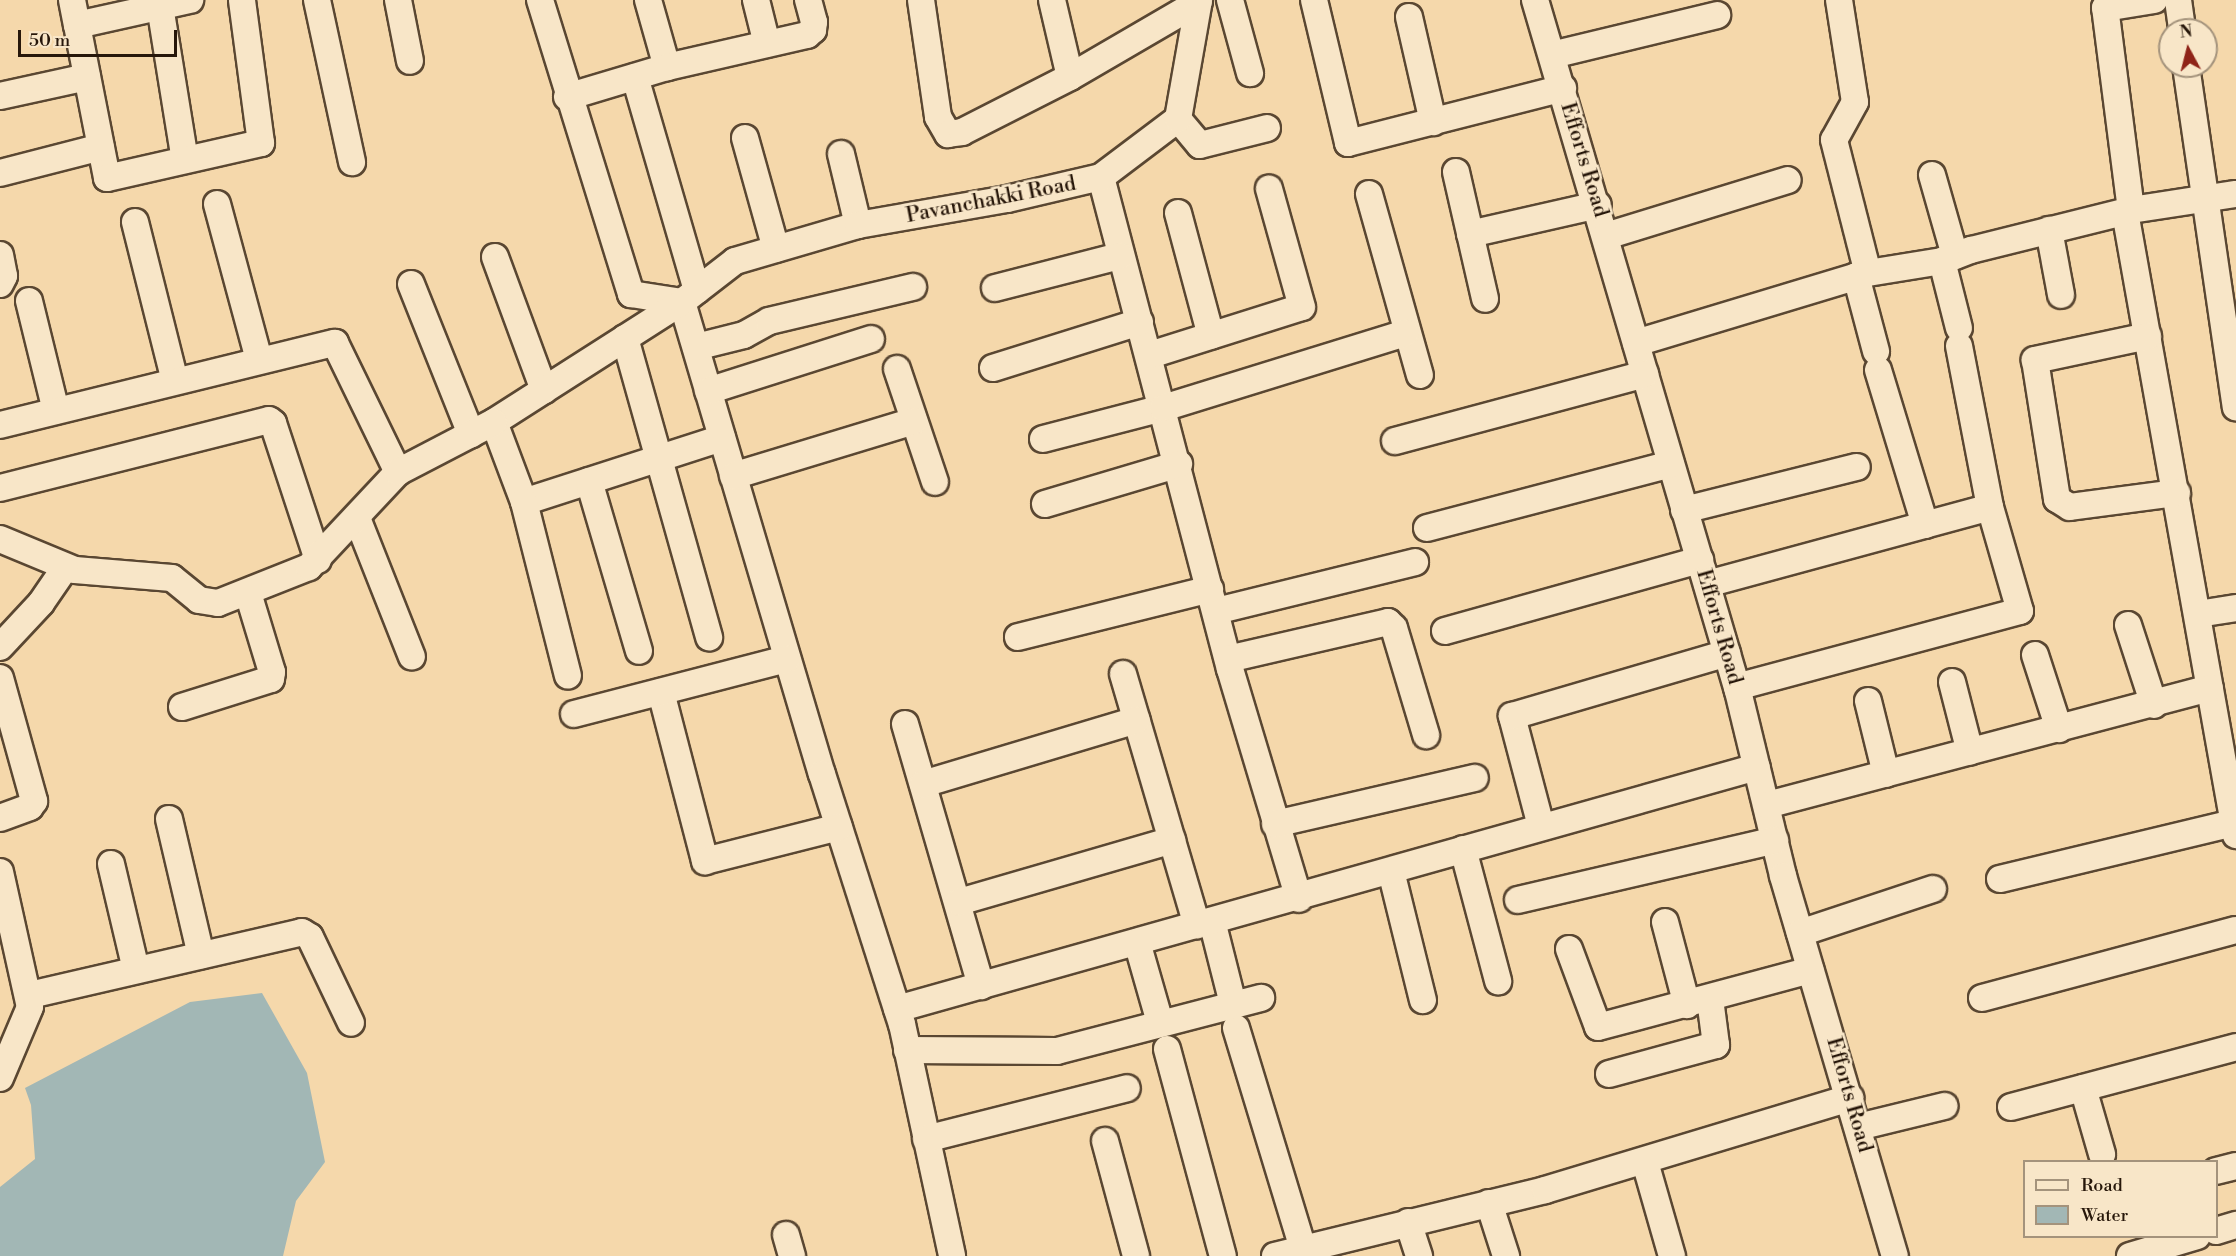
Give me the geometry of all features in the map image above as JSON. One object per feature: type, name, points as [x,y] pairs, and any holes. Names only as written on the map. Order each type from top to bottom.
[{"type":"street","points":[[72,0],[107,178],[261,143],[242,0]]},
{"type":"street","points":[[77,25],[160,3],[190,0]]},
{"type":"street","points":[[317,0],[352,162]]},
{"type":"street","points":[[398,0],[410,61]]},
{"type":"street","points":[[540,0],[567,97],[631,294],[690,296]]},
{"type":"street","points":[[648,0],[667,67]]},
{"type":"street","points":[[756,0],[767,44]]},
{"type":"street","points":[[567,97],[667,67],[767,44],[813,30],[808,0]]},
{"type":"street","points":[[921,0],[938,117],[948,134],[962,132],[1070,77],[1199,1]]},
{"type":"street","points":[[1052,0],[1070,77]]},
{"type":"street","points":[[1230,0],[1250,72]]},
{"type":"street","points":[[1314,0],[1348,143],[1563,88]]},
{"type":"street","name":"Efforts Road","points":[[1535,0],[1598,205],[1684,510],[1737,687],[1800,933],[1896,1256]]},
{"type":"street","points":[[1839,0],[1856,102],[1834,140],[1877,361],[1925,525]]},
{"type":"street","points":[[2000,879],[2235,829],[2128,211],[2105,8],[2154,0]]},
{"type":"street","points":[[2178,0],[2180,18]]},
{"type":"street","points":[[1199,1],[1178,118],[1200,145],[1267,128]]},
{"type":"street","points":[[160,3],[185,160]]},
{"type":"street","points":[[1552,55],[1717,15]]},
{"type":"street","points":[[1409,17],[1433,122]]},
{"type":"street","points":[[0,96],[87,77]]},
{"type":"street","points":[[635,77],[690,296],[696,347],[839,827],[897,1009],[952,1256]]},
{"type":"street","points":[[2188,78],[2203,198],[2236,407]]},
{"type":"street","name":"Pavanchakki Road","points":[[398,472],[494,422],[690,296],[735,261],[858,225],[1007,199],[1101,177],[1178,118]]},
{"type":"street","points":[[745,138],[776,249]]},
{"type":"street","points":[[0,173],[101,147]]},
{"type":"street","points":[[842,154],[858,225]]},
{"type":"street","points":[[1456,172],[1485,299]]},
{"type":"street","points":[[1737,687],[2020,610],[1990,507],[1932,175]]},
{"type":"street","points":[[1101,177],[1120,256],[1150,355],[1179,464],[1228,659],[1299,899]]},
{"type":"street","points":[[1606,236],[1788,180]]},
{"type":"street","points":[[1150,355],[1302,307],[1269,189]]},
{"type":"street","points":[[1369,194],[1406,333],[1420,375]]},
{"type":"street","points":[[1636,343],[1862,275],[1948,259],[2049,230],[2128,211],[2236,194]]},
{"type":"street","points":[[217,204],[259,360]]},
{"type":"street","points":[[1470,234],[1598,205]]},
{"type":"street","points":[[1178,213],[1211,336]]},
{"type":"street","points":[[135,222],[175,381]]},
{"type":"street","points":[[2049,230],[2061,296]]},
{"type":"street","points":[[0,255],[4,276],[0,284]]},
{"type":"street","points":[[495,256],[544,390]]},
{"type":"street","points":[[995,288],[1120,256]]},
{"type":"street","points":[[411,284],[471,434]]},
{"type":"street","points":[[696,347],[744,335],[769,321],[913,287]]},
{"type":"street","points":[[28,301],[56,411]]},
{"type":"street","points":[[993,369],[1140,322]]},
{"type":"street","points":[[1043,439],[1163,408],[1406,333]]},
{"type":"street","points":[[2148,336],[2035,360],[2057,499],[2070,507],[2177,493]]},
{"type":"street","points":[[625,338],[709,637]]},
{"type":"street","points":[[708,391],[870,339]]},
{"type":"street","points":[[0,425],[335,343],[342,349],[398,472],[318,560],[248,593],[218,603],[200,600],[179,582],[162,577],[63,571],[0,539]]},
{"type":"street","points":[[897,369],[935,482]]},
{"type":"street","points":[[1395,441],[1645,374]]},
{"type":"street","points":[[0,488],[269,420],[273,423],[318,560]]},
{"type":"street","points":[[733,476],[914,421]]},
{"type":"street","points":[[494,422],[524,502],[568,676]]},
{"type":"street","points":[[524,502],[722,438]]},
{"type":"street","points":[[1045,504],[1179,464]]},
{"type":"street","points":[[1427,528],[1671,464]]},
{"type":"street","points":[[1684,510],[1857,467]]},
{"type":"street","points":[[589,481],[639,651]]},
{"type":"street","points":[[1445,631],[1703,572],[1925,525],[1990,507]]},
{"type":"street","points":[[357,518],[412,657]]},
{"type":"street","points":[[1017,637],[1415,562]]},
{"type":"street","points":[[0,647],[41,603],[63,571]]},
{"type":"street","points":[[182,707],[271,679],[273,672],[248,593]]},
{"type":"street","points":[[2199,614],[2236,608]]},
{"type":"street","points":[[1228,659],[1388,622],[1394,628],[1426,735]]},
{"type":"street","points":[[2128,625],[2154,705]]},
{"type":"street","points":[[1541,826],[1512,716],[1727,653]]},
{"type":"street","points":[[2036,655],[2059,729]]},
{"type":"street","points":[[574,714],[788,659]]},
{"type":"street","points":[[1123,674],[1172,840],[1232,996]]},
{"type":"street","points":[[0,678],[34,801],[30,807],[0,818]]},
{"type":"street","points":[[1952,682],[1970,752]]},
{"type":"street","points":[[1767,805],[2154,705],[2210,688]]},
{"type":"street","points":[[661,692],[705,861],[839,827]]},
{"type":"street","points":[[1868,701],[1886,774]]},
{"type":"street","points":[[924,784],[1137,720]]},
{"type":"street","points":[[905,724],[959,902],[981,987]]},
{"type":"street","points":[[897,1009],[1204,923],[1299,899],[1541,826],[1757,767]]},
{"type":"street","points":[[1275,824],[1474,778]]},
{"type":"street","points":[[169,819],[201,955]]},
{"type":"street","points":[[959,902],[1172,840]]},
{"type":"street","points":[[1518,900],[1775,840]]},
{"type":"street","points":[[1463,849],[1498,981]]},
{"type":"street","points":[[111,864],[136,970]]},
{"type":"street","points":[[1391,871],[1423,1000]]},
{"type":"street","points":[[0,872],[30,995],[27,1016],[0,1078]]},
{"type":"street","points":[[1800,933],[1933,889]]},
{"type":"street","points":[[1609,1074],[1716,1045],[1665,922]]},
{"type":"street","points":[[1982,998],[2236,930]]},
{"type":"street","points":[[30,995],[302,932],[310,937],[351,1023]]},
{"type":"street","points":[[1137,942],[1158,1015]]},
{"type":"street","points":[[1569,948],[1598,1027],[1699,1002],[1811,970]]},
{"type":"street","points":[[907,1050],[1057,1051],[1261,998]]},
{"type":"street","points":[[1236,1028],[1303,1249]]},
{"type":"street","points":[[2011,1107],[2236,1047]]},
{"type":"street","points":[[1167,1049],[1223,1256]]},
{"type":"street","points":[[926,1139],[1127,1088]]},
{"type":"street","points":[[2083,1088],[2102,1154]]},
{"type":"street","points":[[1275,1256],[1303,1249],[1335,1249],[1408,1222],[1645,1162],[1850,1098]]},
{"type":"street","points":[[1858,1127],[1944,1106]]},
{"type":"street","points":[[1104,1141],[1136,1256]]},
{"type":"street","points":[[1645,1162],[1672,1256]]},
{"type":"street","points":[[2218,1171],[2236,1166]]},
{"type":"street","points":[[1489,1203],[1506,1256]]},
{"type":"street","points":[[1408,1222],[1419,1256]]},
{"type":"street","points":[[2218,1231],[2236,1225]]},
{"type":"street","points":[[2130,1256],[2190,1238]]},
{"type":"water","points":[[262,993],[307,1073],[325,1162],[296,1201],[283,1256],[0,1256],[0,1187],[35,1159],[31,1105],[25,1088],[190,1002]]}]
